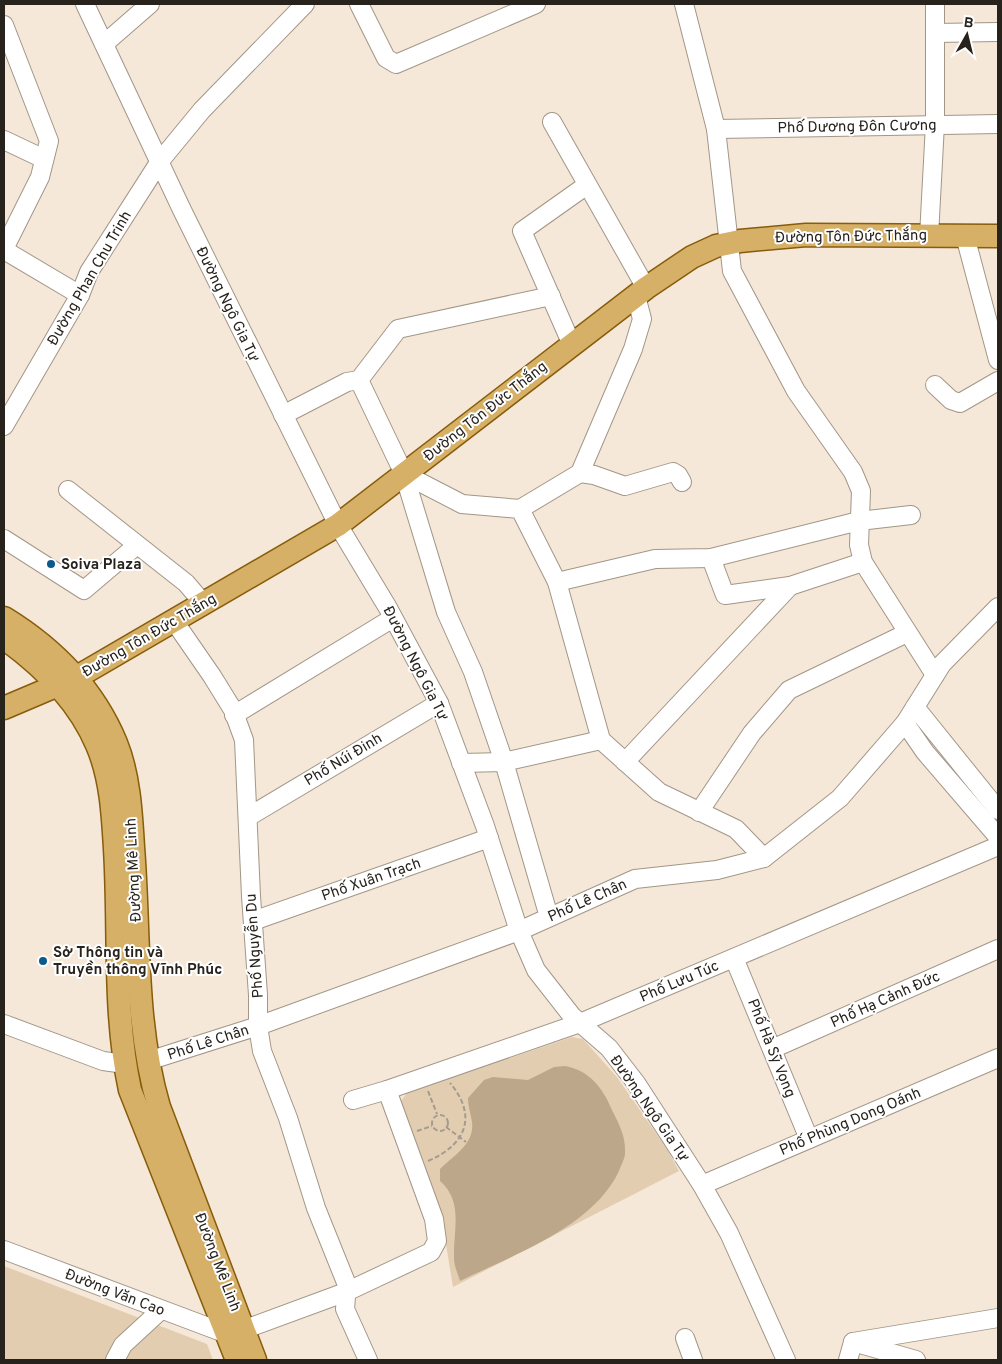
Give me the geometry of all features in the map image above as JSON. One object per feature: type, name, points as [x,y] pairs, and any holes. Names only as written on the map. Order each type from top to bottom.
[{"type":"main road","name":"Đường Tôn Đức Thắng","points":[[4,708],[68,681],[338,525],[641,292],[692,257],[730,243],[761,238],[806,235],[998,236]]},
{"type":"main road","name":"Đường Mê Linh","points":[[4,618],[38,641],[116,742],[126,782],[136,876],[138,988],[148,1062],[160,1107],[236,1332],[238,1360]]},
{"type":"main road","name":"Đường Mê Linh","points":[[4,638],[40,667],[68,681],[102,759],[108,784],[116,859],[119,1008],[125,1064],[138,1114],[180,1212],[236,1332],[255,1360]]},
{"type":"street","name":"Đường Ngô Gia Tự","points":[[85,4],[338,525],[393,618],[439,703],[489,838],[520,931],[536,970],[580,1023],[609,1048],[636,1083],[702,1185],[729,1233],[786,1360]]},
{"type":"street","points":[[104,44],[150,4]]},
{"type":"street","name":"Đường Phan Chu Trinh","points":[[4,426],[80,296],[89,272],[160,161],[202,110],[305,4]]},
{"type":"street","points":[[359,4],[386,58],[396,64],[536,4]]},
{"type":"street","points":[[684,4],[716,129],[732,271],[796,391],[853,472],[861,491],[859,545],[863,562],[935,675]]},
{"type":"street","points":[[929,236],[935,124],[935,4]]},
{"type":"street","points":[[4,25],[48,141],[40,177],[4,250],[80,296]]},
{"type":"street","points":[[935,33],[998,32]]},
{"type":"street","points":[[404,474],[462,504],[520,509],[580,473],[635,342],[642,320],[641,292],[587,184],[552,122]]},
{"type":"street","name":"Phố Dương Đôn Cương","points":[[716,129],[998,124]]},
{"type":"street","points":[[4,140],[44,159]]},
{"type":"street","points":[[572,345],[522,231],[587,184]]},
{"type":"street","points":[[964,236],[992,311],[998,360]]},
{"type":"street","points":[[283,415],[347,382],[359,380],[398,329],[551,296]]},
{"type":"street","points":[[359,380],[404,474],[446,612],[473,672],[504,762],[550,917]]},
{"type":"street","points":[[935,386],[951,400],[960,403],[998,381]]},
{"type":"street","points":[[580,473],[594,475],[625,486],[673,472],[678,475],[682,482]]},
{"type":"street","points":[[68,490],[186,583],[204,604]]},
{"type":"street","points":[[520,509],[557,582],[601,740],[659,792],[736,829],[764,858]]},
{"type":"street","points":[[557,582],[655,559],[711,558],[859,521],[911,515]]},
{"type":"street","points":[[4,539],[84,590],[137,545]]},
{"type":"street","points":[[711,558],[725,595],[790,586],[863,562]]},
{"type":"street","points":[[625,762],[790,586]]},
{"type":"street","name":"Phố Lê Chân","points":[[148,1062],[258,1026],[520,931],[635,879],[717,870],[764,858],[840,798],[905,723],[942,664],[998,608]]},
{"type":"street","points":[[234,715],[393,618]]},
{"type":"street","name":"Phố Nguyễn Du","points":[[174,621],[212,676],[234,715],[244,740],[258,995],[258,1026],[262,1051],[288,1118],[316,1208],[347,1285],[345,1309],[368,1360]]},
{"type":"street","points":[[700,812],[752,733],[789,690],[907,633]]},
{"type":"street","name":"Phố Núi Đinh","points":[[248,817],[439,703]]},
{"type":"street","points":[[915,707],[998,810]]},
{"type":"street","points":[[905,723],[925,752],[998,837]]},
{"type":"street","points":[[461,763],[504,762],[601,740]]},
{"type":"street","name":"Phố Xuân Trạch","points":[[253,921],[489,838]]},
{"type":"street","name":"Phố Lưu Túc","points":[[353,1100],[580,1023],[998,846]]},
{"type":"street","name":"Phố Hạ Cảnh Đức","points":[[772,1049],[998,950]]},
{"type":"street","name":"Phố Hà Sỹ Vọng","points":[[734,958],[809,1139]]},
{"type":"street","points":[[4,1024],[103,1061],[125,1064]]},
{"type":"street","name":"Phố Phùng Dong Oánh","points":[[702,1185],[998,1060]]},
{"type":"street","points":[[236,1332],[346,1292],[431,1252],[438,1241],[434,1219],[387,1090]]},
{"type":"street","name":"Đường Văn Cao","points":[[4,1250],[161,1310],[236,1332]]},
{"type":"street","points":[[115,1360],[123,1345],[161,1310]]},
{"type":"street","points":[[853,1342],[998,1315]]},
{"type":"street","points":[[685,1338],[693,1360]]},
{"type":"street","points":[[848,1360],[853,1342]]},
{"type":"street","points":[[853,1342],[916,1360]]},
{"type":"path","points":[[424,1163],[443,1155],[460,1137],[465,1125],[466,1114],[459,1093],[447,1080]]},
{"type":"path","points":[[426,1086],[437,1115]]},
{"type":"path","points":[[437,1115],[448,1120],[446,1128]]},
{"type":"path","points":[[437,1115],[431,1121],[432,1126],[438,1131],[446,1128]]},
{"type":"path","points":[[412,1132],[432,1126]]},
{"type":"path","points":[[446,1128],[466,1142]]},
{"type":"shaded area","points":[[572,1037],[583,1039],[617,1077],[667,1149],[679,1171],[453,1287],[442,1220],[424,1163],[400,1102],[407,1093]]},
{"type":"shaded area","points":[[565,1066],[581,1071],[588,1076],[600,1087],[604,1094],[623,1136],[625,1155],[619,1171],[607,1191],[591,1208],[571,1224],[527,1250],[460,1281],[454,1261],[455,1207],[447,1189],[440,1181],[440,1169],[462,1149],[470,1137],[472,1122],[468,1098],[484,1080],[493,1077],[528,1080],[554,1067]]},
{"type":"shaded area","points":[[4,1266],[207,1344],[213,1360],[4,1360]]},
{"type":"place","name":"Soiva Plaza","points":[[51,564]]},
{"type":"place","name":"Sở Thông tin và Truyền thông Vĩnh Phúc","points":[[43,961]]}]
